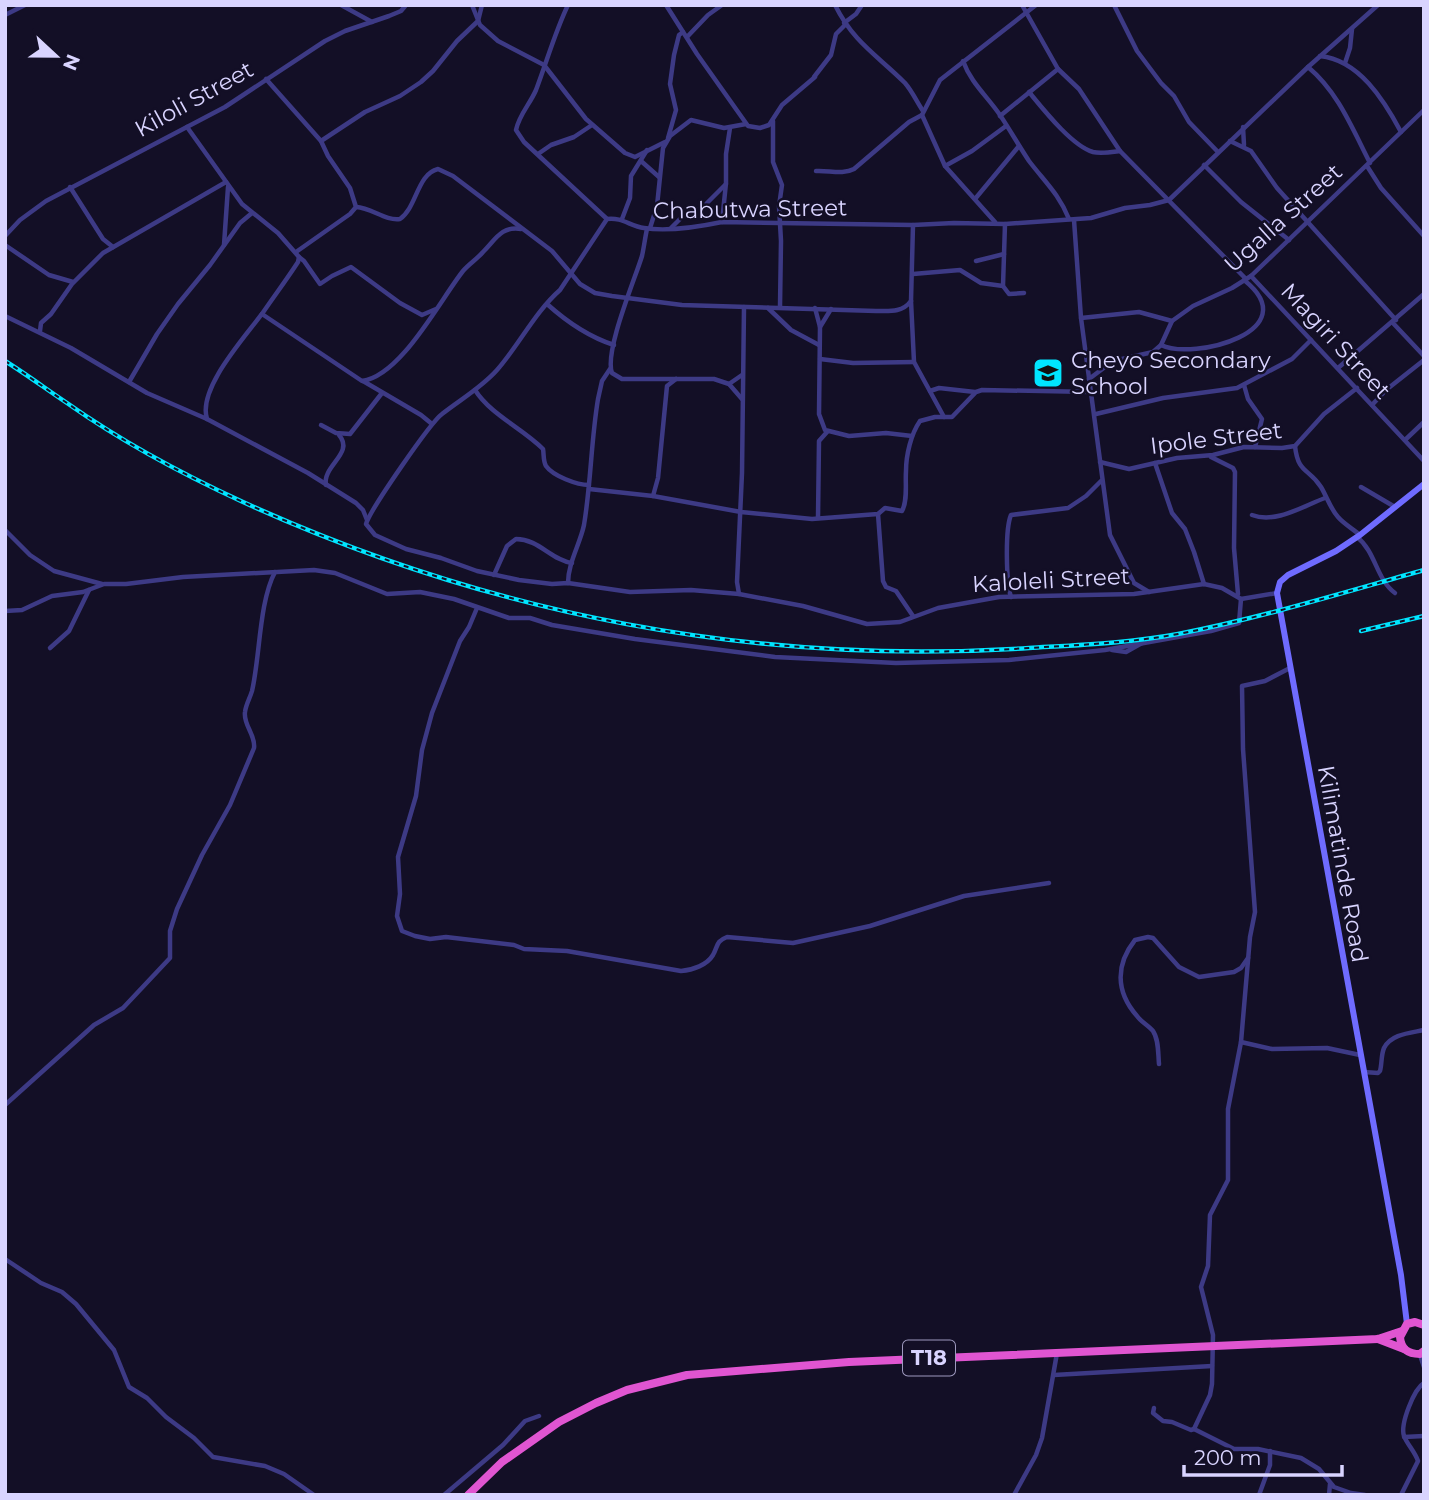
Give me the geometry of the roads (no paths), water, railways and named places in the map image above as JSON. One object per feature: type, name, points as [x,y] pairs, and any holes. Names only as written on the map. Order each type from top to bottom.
[{"type":"highway","name":"T18","points":[[468,1495],[502,1462],[559,1422],[614,1395],[675,1378],[750,1368],[849,1362],[1378,1339],[1415,1322],[1424,1325]]},
{"type":"highway","points":[[1404,1328],[1400,1340],[1404,1349]]},
{"type":"highway","name":"T18","points":[[1378,1339],[1410,1353],[1422,1353]]},
{"type":"main road","points":[[1277,593],[1280,582],[1287,575],[1336,551],[1359,536],[1424,484]]},
{"type":"main road","name":"Kilimatinde Road","points":[[1277,593],[1401,1275],[1404,1328]]},
{"type":"street","points":[[5,15],[25,5]]},
{"type":"street","points":[[341,5],[372,23]]},
{"type":"street","name":"Kiloli Street","points":[[5,236],[35,208],[70,187],[225,107],[336,35],[401,11],[406,5]]},
{"type":"street","points":[[472,5],[478,21],[498,41],[544,65],[593,125],[630,156],[639,155],[666,140],[691,120],[732,127],[746,124],[760,128],[769,125],[782,105],[814,77],[831,55],[836,34],[843,30],[862,5]]},
{"type":"street","points":[[321,141],[365,112],[400,96],[421,82],[478,21],[482,5]]},
{"type":"street","points":[[367,520],[432,424],[475,390],[514,351],[560,290],[607,219],[517,135],[516,130],[568,7],[561,5]]},
{"type":"street","points":[[666,5],[746,124]]},
{"type":"street","points":[[568,583],[583,530],[598,399],[602,382],[610,369],[626,298],[656,206],[666,140],[676,110],[670,84],[679,35],[685,34],[722,5]]},
{"type":"street","points":[[836,5],[845,24],[867,51],[904,83],[923,113],[945,166],[996,223]]},
{"type":"street","points":[[1021,5],[1058,68],[1075,85],[1120,151],[1247,278],[1264,302],[1262,318],[1255,327],[1225,344],[1174,349],[1161,345]]},
{"type":"street","points":[[816,171],[848,172],[854,169],[923,113],[940,80],[1036,5]]},
{"type":"street","points":[[1114,5],[1137,51],[1174,96],[1189,122],[1218,152]]},
{"type":"street","points":[[1168,200],[1320,55],[1378,5]]},
{"type":"street","points":[[1345,62],[1352,28]]},
{"type":"street","points":[[1320,55],[1345,62],[1381,99],[1401,132]]},
{"type":"street","points":[[963,61],[974,83],[1051,186],[1071,220],[1088,379],[1096,414],[1101,481],[1110,535],[1133,583],[1149,592]]},
{"type":"street","points":[[1308,67],[1327,83],[1334,94],[1381,188],[1424,236]]},
{"type":"street","points":[[1000,116],[1058,68]]},
{"type":"street","points":[[266,79],[321,141],[350,188],[356,207]]},
{"type":"street","points":[[1029,92],[1052,118],[1087,149],[1095,153],[1120,151]]},
{"type":"street","points":[[722,222],[725,163],[732,127],[738,112]]},
{"type":"street","name":"Ugalla Street","points":[[1172,321],[1193,306],[1247,278],[1423,113]]},
{"type":"street","points":[[773,120],[773,162],[782,185],[779,206],[780,307]]},
{"type":"street","points":[[538,154],[593,125]]},
{"type":"street","points":[[945,166],[972,151],[1006,126]]},
{"type":"street","points":[[187,127],[227,184],[252,213],[278,233],[304,261],[320,284],[351,267],[411,310],[425,314],[436,309]]},
{"type":"street","points":[[1243,127],[1244,146]]},
{"type":"street","points":[[1230,141],[1244,146],[1258,159],[1277,188],[1424,358],[1372,405]]},
{"type":"street","points":[[975,199],[1019,146]]},
{"type":"street","points":[[622,219],[630,198],[630,180],[647,149]]},
{"type":"street","points":[[641,161],[659,178]]},
{"type":"street","points":[[1204,165],[1247,207],[1289,240]]},
{"type":"street","points":[[298,255],[356,207],[372,209],[394,220],[400,219],[414,202],[428,174],[438,169],[453,176],[552,251],[580,284],[595,293],[650,303],[894,311],[907,306],[911,301]]},
{"type":"street","points":[[671,228],[681,218],[703,207],[726,183]]},
{"type":"street","points":[[224,245],[227,184]]},
{"type":"street","points":[[40,332],[41,323],[51,314],[73,282],[97,258],[227,184]]},
{"type":"street","points":[[70,187],[103,239],[113,247]]},
{"type":"street","name":"Chabutwa Street","points":[[607,219],[622,219],[648,228],[722,222],[781,225],[1005,224],[1071,220],[1168,200]]},
{"type":"street","points":[[129,382],[162,327],[244,219],[252,213]]},
{"type":"street","points":[[1005,224],[1003,286],[1009,294],[1024,293]]},
{"type":"street","points":[[913,225],[911,301],[914,362],[944,417]]},
{"type":"street","points":[[362,381],[373,379],[400,356],[423,330],[465,269],[500,233],[508,228],[524,229]]},
{"type":"street","points":[[5,245],[49,275],[73,282]]},
{"type":"street","points":[[976,261],[1004,254]]},
{"type":"street","points":[[207,419],[205,405],[220,374],[298,262],[298,255]]},
{"type":"street","points":[[913,274],[960,270],[982,283],[1003,286]]},
{"type":"street","name":"Magiri Street","points":[[1247,278],[1311,339],[1424,461]]},
{"type":"street","points":[[1338,368],[1424,295]]},
{"type":"street","points":[[548,304],[562,318],[614,345]]},
{"type":"street","points":[[766,306],[791,330],[820,345]]},
{"type":"street","points":[[5,316],[40,332],[147,393],[207,419],[308,473],[356,503],[363,510],[370,531],[396,545],[494,575],[552,584],[568,583],[630,592],[691,590],[739,594],[737,582],[741,512],[744,307]]},
{"type":"street","points":[[815,308],[820,327],[819,414],[827,432]]},
{"type":"street","points":[[820,327],[831,309]]},
{"type":"street","points":[[1081,318],[1139,312],[1172,321],[1161,345],[1153,352],[1114,361],[1088,379]]},
{"type":"street","points":[[262,314],[432,424]]},
{"type":"street","points":[[1096,414],[1163,398],[1232,390],[1292,359],[1311,339]]},
{"type":"street","points":[[820,359],[853,363],[914,362]]},
{"type":"street","points":[[610,369],[621,379],[714,379],[729,384],[742,400]]},
{"type":"street","points":[[729,384],[742,375]]},
{"type":"street","points":[[659,377],[667,386]]},
{"type":"street","points":[[653,496],[659,478],[667,386],[676,378]]},
{"type":"street","points":[[1244,385],[1248,399],[1262,419],[1255,447]]},
{"type":"street","points":[[930,391],[939,388],[976,392],[1091,392]]},
{"type":"street","name":"Ipole Street","points":[[1100,462],[1129,469],[1177,458],[1208,456],[1255,447],[1295,446],[1324,414],[1357,388]]},
{"type":"street","points":[[475,390],[505,420],[522,430],[542,449],[544,463],[549,469],[577,483],[741,512],[818,518],[878,514],[885,508],[900,511],[904,508],[906,468],[912,436],[920,421],[956,415],[976,392]]},
{"type":"street","points":[[336,433],[350,434],[383,393]]},
{"type":"street","points":[[1405,440],[1424,422]]},
{"type":"street","points":[[321,425],[336,433],[344,442],[344,447],[326,476],[326,486]]},
{"type":"street","points":[[827,432],[849,436],[886,433],[912,436]]},
{"type":"street","points":[[818,518],[819,441],[827,432]]},
{"type":"street","points":[[1295,446],[1297,461],[1320,486],[1338,517],[1370,550],[1383,581],[1395,593]]},
{"type":"street","points":[[5,530],[34,559],[54,571],[104,584],[275,571],[327,571],[387,594],[420,592],[454,599],[509,618],[530,618],[552,625],[635,639],[775,657],[937,663],[1009,660],[1109,649],[1211,631],[1239,623],[1240,597],[1234,558],[1236,472],[1208,456]]},
{"type":"street","points":[[1155,463],[1172,513],[1185,529],[1204,584]]},
{"type":"street","points":[[1011,597],[1007,567],[1008,524],[1011,515],[1068,508],[1086,496],[1101,481]]},
{"type":"street","points":[[1361,487],[1396,507]]},
{"type":"street","points":[[1252,515],[1264,517],[1286,513],[1325,498]]},
{"type":"street","points":[[878,514],[883,581],[886,587],[896,591],[912,616]]},
{"type":"street","points":[[494,575],[507,546],[516,539],[538,544],[563,561],[572,562]]},
{"type":"street","points":[[5,1105],[94,1025],[123,1008],[170,958],[170,931],[177,909],[202,855],[230,805],[254,748],[255,743],[246,723],[245,711],[253,689],[268,590],[275,571]]},
{"type":"street","points":[[5,611],[22,610],[52,596],[104,584]]},
{"type":"street","name":"Kaloleli Street","points":[[739,594],[803,606],[867,624],[900,622],[912,616],[972,600],[1011,597],[1149,592],[1204,584],[1222,588],[1240,597],[1277,593]]},
{"type":"street","points":[[50,648],[69,631],[90,589]]},
{"type":"street","points":[[477,608],[470,627],[460,641],[432,713],[422,750],[416,796],[399,850],[400,894],[397,916],[399,926],[405,933],[424,938],[446,937],[527,949],[567,951],[681,971],[708,961],[719,941],[727,937],[793,943],[870,926],[964,896],[1049,883]]},
{"type":"street","points":[[1194,1429],[1210,1395],[1213,1346],[1211,1325],[1201,1287],[1208,1266],[1210,1215],[1228,1180],[1228,1109],[1241,1042],[1255,906],[1243,749],[1242,687],[1265,681],[1290,668]]},
{"type":"street","points":[[1159,1064],[1155,1035],[1133,1011],[1122,985],[1120,969],[1135,940],[1153,938],[1179,967],[1199,977],[1234,972],[1241,968],[1248,957]]},
{"type":"street","points":[[1364,1072],[1381,1071],[1384,1047],[1393,1039],[1402,1034],[1424,1030]]},
{"type":"street","points":[[1241,1042],[1272,1049],[1327,1048],[1360,1055]]},
{"type":"street","points":[[5,1259],[41,1283],[62,1292],[76,1304],[114,1350],[129,1387],[147,1398],[166,1417],[194,1437],[209,1454],[221,1460],[265,1466],[284,1474],[314,1495]]},
{"type":"street","points":[[1014,1495],[1036,1455],[1042,1438],[1057,1353]]},
{"type":"street","points":[[1422,1353],[1424,1367]]},
{"type":"street","points":[[1054,1375],[1212,1366]]},
{"type":"street","points":[[1401,1495],[1418,1461],[1404,1437],[1404,1423],[1415,1392],[1424,1383]]},
{"type":"street","points":[[1154,1408],[1153,1413],[1161,1421],[1194,1429],[1234,1449],[1270,1451],[1294,1456],[1314,1465],[1330,1485],[1351,1494],[1365,1495]]},
{"type":"street","points":[[444,1495],[503,1445],[525,1421],[539,1416]]},
{"type":"street","points":[[1404,1437],[1424,1436]]},
{"type":"street","points":[[1259,1495],[1270,1465],[1270,1451]]},
{"type":"street","points":[[1329,1495],[1330,1485]]},
{"type":"railway","points":[[5,361],[109,431],[152,456],[243,502],[337,541],[432,575],[529,603],[627,624],[726,640],[826,649],[927,652],[1122,642],[1178,634],[1240,620],[1424,570]]},
{"type":"railway","points":[[1361,631],[1424,616]]},
{"type":"place","name":"Cheyo Secondary School","points":[[1048,373]]}]
